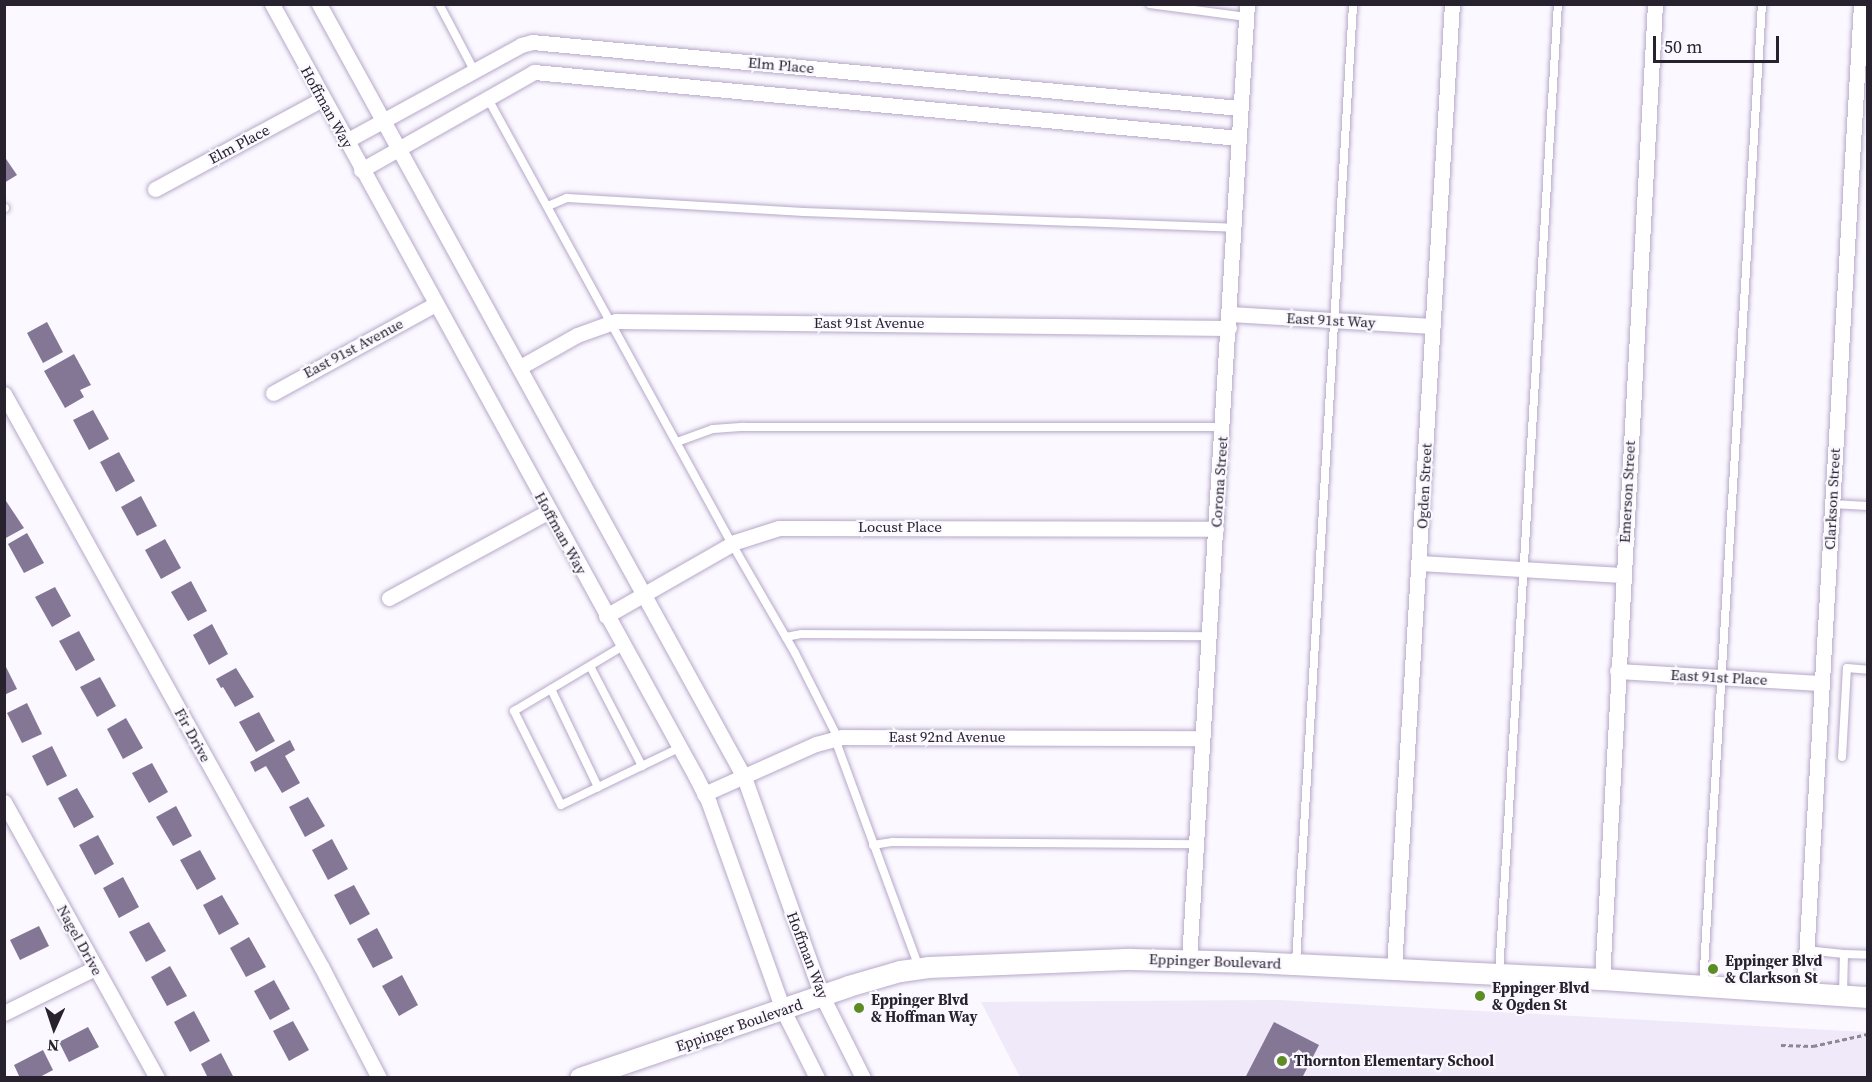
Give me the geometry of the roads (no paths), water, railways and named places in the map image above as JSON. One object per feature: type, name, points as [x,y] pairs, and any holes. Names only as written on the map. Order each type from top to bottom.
[{"type":"street","name":"Hoffman Way","points":[[272,4],[434,305],[704,794],[783,1010],[817,1077]]},
{"type":"street","name":"Hoffman Way","points":[[319,4],[744,777],[822,996],[863,1077]]},
{"type":"street","name":"Ogden Street","points":[[1394,968],[1452,4]]},
{"type":"street","name":"Emerson Street","points":[[1602,979],[1655,4]]},
{"type":"street","name":"Clarkson Street","points":[[1804,993],[1861,4]]},
{"type":"street","name":"Corona Street","points":[[1190,960],[1246,11]]},
{"type":"street","name":"Elm Place","points":[[346,141],[474,70],[532,42],[1240,108]]},
{"type":"street","name":"Elm Place","points":[[362,170],[534,72],[1239,138]]},
{"type":"street","name":"Elm Place","points":[[155,189],[322,99]]},
{"type":"street","name":"East 91st Avenue","points":[[273,393],[434,305]]},
{"type":"street","name":"East 91st Way","points":[[1229,321],[1334,320],[1433,326]]},
{"type":"street","name":"East 91st Avenue","points":[[520,367],[577,335],[610,322],[1115,325],[1229,321]]},
{"type":"street","name":"Fir Drive","points":[[4,394],[322,968],[379,1077]]},
{"type":"street","points":[[389,598],[549,511]]},
{"type":"street","name":"Locust Place","points":[[606,616],[645,596],[732,544],[758,533],[791,526],[1215,529]]},
{"type":"street","points":[[1419,563],[1623,575]]},
{"type":"street","name":"East 91st Place","points":[[1617,671],[1821,683]]},
{"type":"street","name":"East 92nd Avenue","points":[[704,794],[837,738],[1202,738]]},
{"type":"street","name":"Nagel Drive","points":[[5,803],[157,1077]]},
{"type":"street","name":"Eppinger Boulevard","points":[[586,1077],[822,996],[900,971],[919,968],[1131,959],[1190,960],[1499,973],[1868,998]]},
{"type":"street","points":[[4,1013],[95,968]]},
{"type":"lane","points":[[438,4],[474,70]]},
{"type":"lane","points":[[1150,4],[1246,11]]},
{"type":"lane","points":[[1296,964],[1353,4]]},
{"type":"lane","points":[[1499,973],[1558,4]]},
{"type":"lane","points":[[1703,986],[1762,4]]},
{"type":"lane","points":[[487,97],[732,544],[786,637],[837,738],[873,845],[919,968]]},
{"type":"lane","points":[[548,206],[567,198],[804,212],[1234,228]]},
{"type":"lane","points":[[677,442],[713,429],[744,427],[1222,427]]},
{"type":"lane","points":[[1832,504],[1868,506]]},
{"type":"lane","points":[[786,637],[802,634],[1209,636]]},
{"type":"lane","points":[[623,646],[514,711],[561,805],[679,748]]},
{"type":"lane","points":[[590,666],[642,766]]},
{"type":"lane","points":[[1842,757],[1847,668],[1868,670]]},
{"type":"lane","points":[[551,689],[598,787]]},
{"type":"lane","points":[[873,845],[893,842],[1196,844]]},
{"type":"lane","points":[[1806,950],[1868,955]]},
{"type":"lane","points":[[1843,996],[1844,954]]},
{"type":"place","name":"Eppinger Blvd & Clarkson St","points":[[1713,969]]},
{"type":"place","name":"Eppinger Blvd & Ogden St","points":[[1480,996]]},
{"type":"place","name":"Eppinger Blvd & Hoffman Way","points":[[859,1008]]},
{"type":"place","name":"Thornton Elementary School","points":[[1282,1061]]}]
